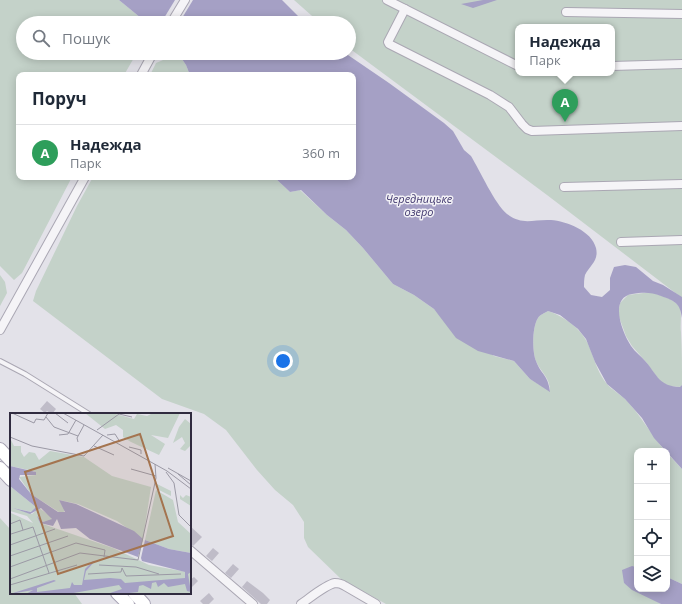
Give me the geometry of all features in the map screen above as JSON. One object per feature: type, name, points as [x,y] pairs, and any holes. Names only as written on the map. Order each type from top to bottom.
[{"type":"main road","points":[[0,449],[10,460]]},
{"type":"main road","points":[[0,468],[10,479]]},
{"type":"main road","points":[[135,594],[144,604]]},
{"type":"street","points":[[175,16],[185,0]]},
{"type":"street","points":[[387,0],[515,65]]},
{"type":"street","points":[[405,10],[388,44],[490,95],[509,107],[527,129],[532,131],[682,126]]},
{"type":"street","points":[[566,12],[682,14]]},
{"type":"street","points":[[143,72],[149,60]]},
{"type":"street","points":[[615,66],[682,64]]},
{"type":"street","points":[[0,330],[83,180]]},
{"type":"street","points":[[564,187],[682,184]]},
{"type":"street","points":[[621,242],[682,240]]},
{"type":"street","points":[[191,551],[253,604]]},
{"type":"street","points":[[301,604],[319,591],[334,583],[339,583],[376,604]]},
{"type":"lane","points":[[0,361],[25,374],[87,413]]},
{"type":"shaded area","points":[[0,0],[119,0],[138,16],[16,16],[16,60],[133,60],[126,72],[16,72],[16,180],[70,180],[22,273],[14,280],[0,266]]},
{"type":"shaded area","points":[[294,0],[682,0],[682,298],[547,195],[356,53],[356,16],[312,16]]},
{"type":"shaded area","points":[[163,60],[183,60],[189,72],[152,72],[156,63]]},
{"type":"shaded area","points":[[91,180],[277,180],[290,192],[300,190],[346,230],[393,284],[414,295],[434,309],[442,318],[494,356],[514,361],[530,379],[550,391],[549,382],[536,361],[533,339],[536,322],[541,315],[548,311],[562,317],[574,326],[584,337],[604,380],[631,406],[663,448],[634,448],[634,566],[632,566],[624,583],[634,589],[634,592],[640,592],[661,604],[386,604],[341,579],[308,547],[304,538],[304,522],[293,505],[275,490],[257,470],[226,430],[204,414],[162,399],[33,301],[36,291],[77,206]]},
{"type":"shaded area","points":[[0,275],[5,282],[7,293],[0,306]]},
{"type":"shaded area","points":[[651,292],[671,300],[680,308],[682,358],[681,387],[669,386],[660,381],[632,346],[626,336],[618,314],[620,303],[628,295]]},
{"type":"shaded area","points":[[670,456],[682,469],[682,584],[670,578]]},
{"type":"shaded area","points":[[0,518],[10,529],[10,594],[75,594],[82,604],[0,604]]},
{"type":"water","points":[[119,0],[175,0],[165,16],[138,16]]},
{"type":"water","points":[[193,0],[282,0],[298,16],[183,16]]},
{"type":"water","points":[[483,0],[497,0],[473,8],[461,4]]},
{"type":"water","name":"Чередницьке озеро","points":[[183,60],[355,60],[389,83],[453,131],[464,150],[471,156],[498,203],[507,214],[513,218],[523,221],[551,220],[564,222],[584,232],[594,242],[597,252],[594,263],[585,275],[584,280],[584,287],[591,295],[602,297],[610,290],[610,278],[614,267],[625,265],[636,267],[653,281],[663,285],[682,297],[682,318],[680,309],[676,303],[650,293],[636,293],[625,297],[621,302],[619,309],[621,325],[624,333],[633,348],[656,376],[668,385],[680,387],[682,385],[682,469],[670,456],[670,448],[663,448],[654,438],[642,418],[625,399],[607,384],[595,362],[586,339],[578,329],[560,315],[548,311],[541,315],[536,322],[534,333],[533,345],[535,357],[538,366],[548,382],[550,392],[530,379],[514,361],[478,351],[456,338],[434,309],[414,295],[393,284],[346,230],[327,215],[301,190],[290,192],[277,180],[356,180],[356,72],[189,72]]},
{"type":"water","points":[[634,566],[634,591],[624,583],[622,570]]},
{"type":"water","points":[[670,578],[682,584],[682,604],[661,604],[636,592],[670,592]]},
{"type":"building","points":[[47,401],[56,409],[53,413],[47,411],[45,413],[40,409]]},
{"type":"building","points":[[191,527],[202,537],[193,546],[191,543]]},
{"type":"building","points":[[213,548],[219,553],[212,561],[206,556]]},
{"type":"building","points":[[233,564],[239,569],[231,578],[225,573]]},
{"type":"building","points":[[194,577],[198,581],[191,588],[191,579]]},
{"type":"building","points":[[247,581],[270,600],[267,604],[261,604],[242,587]]},
{"type":"building","points":[[209,593],[214,599],[209,604],[203,604],[200,601]]},
{"type":"place","name":"Надежда","points":[[565,122]]}]
